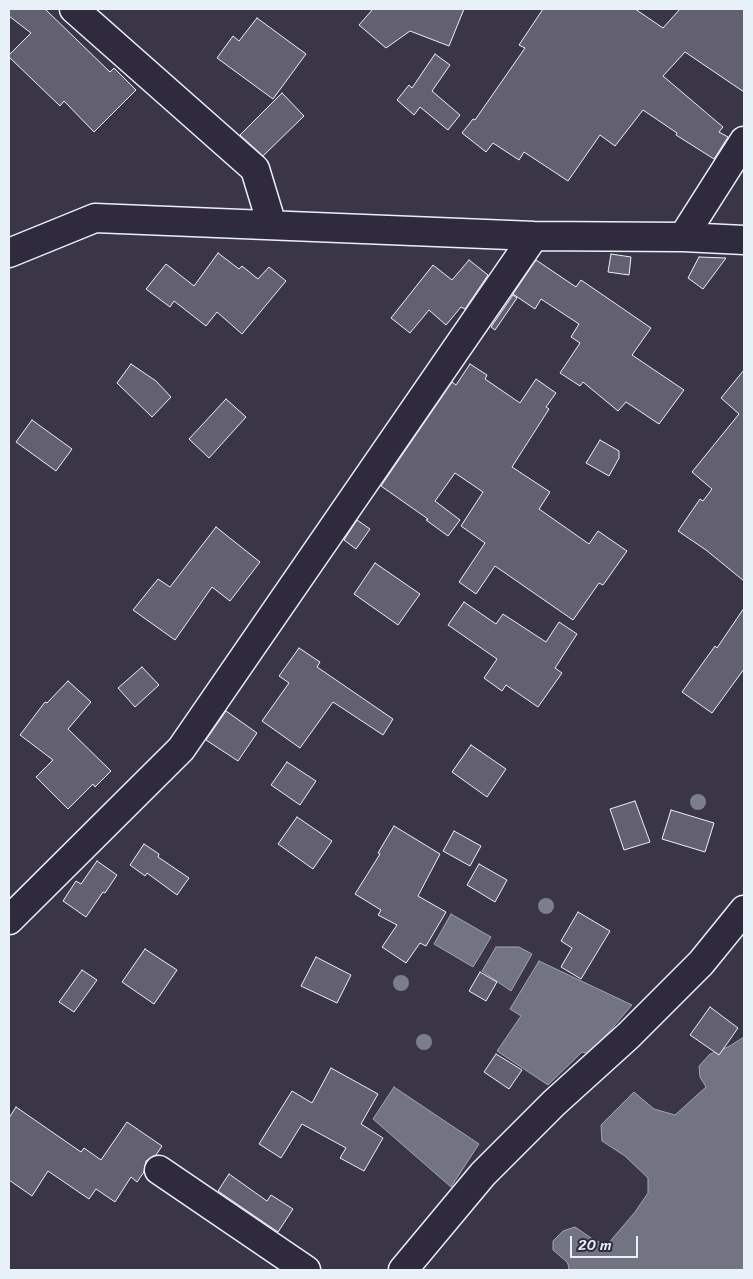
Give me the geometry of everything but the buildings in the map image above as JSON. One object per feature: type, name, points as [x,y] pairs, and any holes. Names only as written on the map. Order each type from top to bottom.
[{"type":"street","points":[[74,9],[254,169],[272,225]]},
{"type":"street","points":[[683,237],[744,141]]},
{"type":"street","points":[[9,252],[95,218],[534,236],[683,237],[744,240]]},
{"type":"street","points":[[9,920],[181,749],[534,236]]},
{"type":"street","points":[[403,1270],[482,1174],[554,1102],[628,1036],[701,963],[744,910]]},
{"type":"street","points":[[159,1170],[306,1270]]},
{"type":"water","points":[[451,914],[491,937],[473,967],[434,944]]},
{"type":"water","points":[[496,947],[519,947],[532,954],[511,991],[482,971]]},
{"type":"water","points":[[539,961],[632,1005],[590,1054],[582,1052],[548,1085],[497,1051],[521,1016],[510,1009]]},
{"type":"water","points":[[744,1037],[744,1270],[568,1270],[567,1262],[553,1250],[553,1241],[563,1231],[575,1227],[594,1240],[607,1245],[635,1212],[648,1193],[648,1178],[625,1156],[602,1141],[601,1125],[634,1092],[654,1109],[675,1115],[706,1087],[700,1077],[699,1066],[710,1054],[728,1047]]},
{"type":"water","points":[[394,1087],[479,1144],[451,1187],[373,1119]]}]
